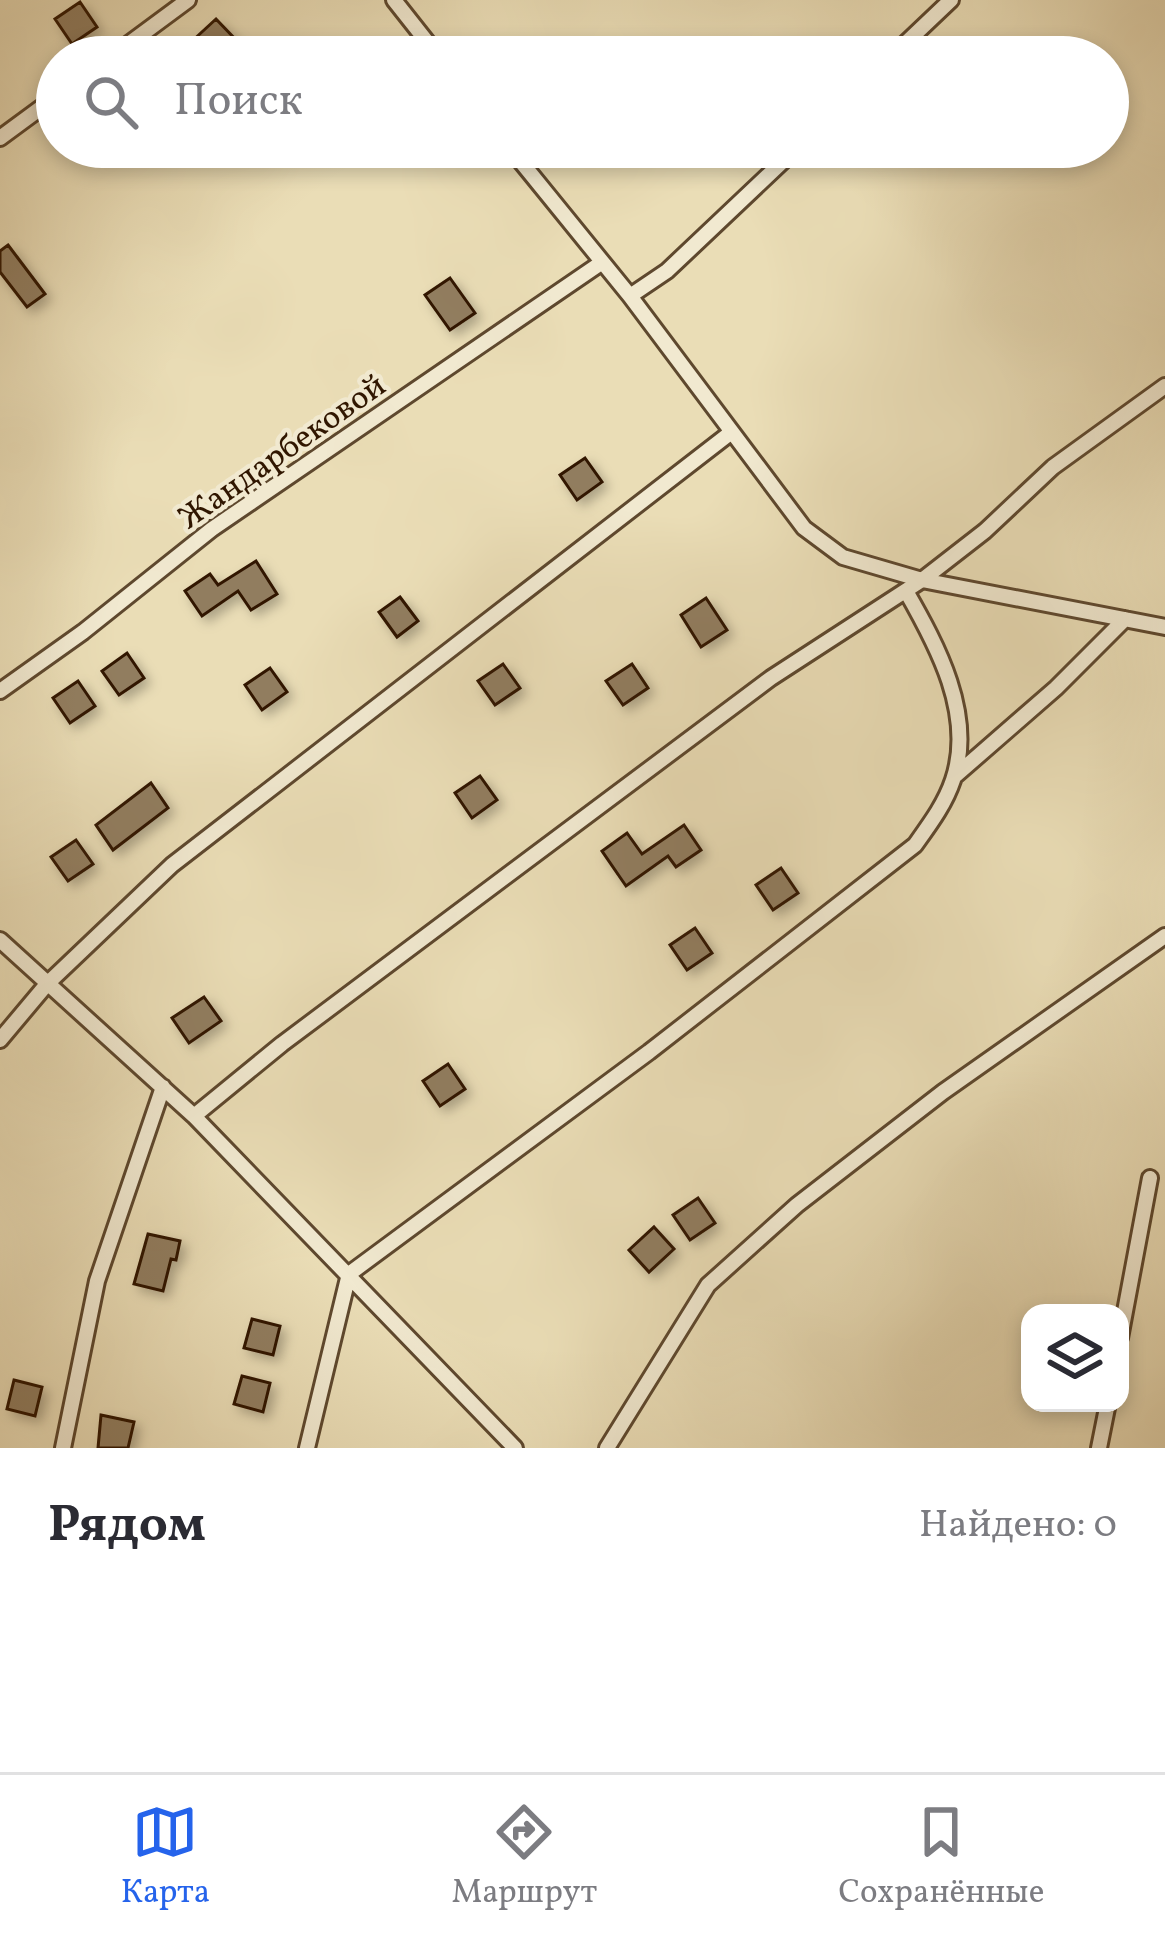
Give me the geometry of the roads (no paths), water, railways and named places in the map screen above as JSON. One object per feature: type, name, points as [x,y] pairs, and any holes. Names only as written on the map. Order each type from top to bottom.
[{"type":"street","points":[[139,36],[188,0]]},
{"type":"street","points":[[913,36],[951,0]]},
{"type":"street","points":[[403,3],[425,36]]},
{"type":"street","points":[[0,138],[36,112]]},
{"type":"street","points":[[526,168],[630,296],[804,528],[843,557],[922,580],[1165,627]]},
{"type":"street","points":[[630,296],[667,271],[776,168]]},
{"type":"street","name":"Жандарбековой","points":[[0,691],[212,529],[601,263]]},
{"type":"street","points":[[194,1116],[282,1044],[771,678],[922,580],[985,531],[1053,467],[1165,386]]},
{"type":"street","points":[[0,1040],[47,984],[172,865],[729,434]]},
{"type":"street","points":[[307,1448],[350,1274],[649,1052],[915,845],[944,804],[958,759],[956,709],[940,651],[906,591]]},
{"type":"street","points":[[955,776],[1056,688],[1125,619]]},
{"type":"street","points":[[607,1448],[708,1286],[796,1205],[943,1092],[1165,935]]},
{"type":"street","points":[[0,940],[194,1116],[515,1448]]},
{"type":"street","points":[[63,1448],[97,1281],[163,1088]]},
{"type":"street","points":[[1126,1304],[1150,1178]]},
{"type":"street","points":[[1100,1448],[1106,1412]]}]
